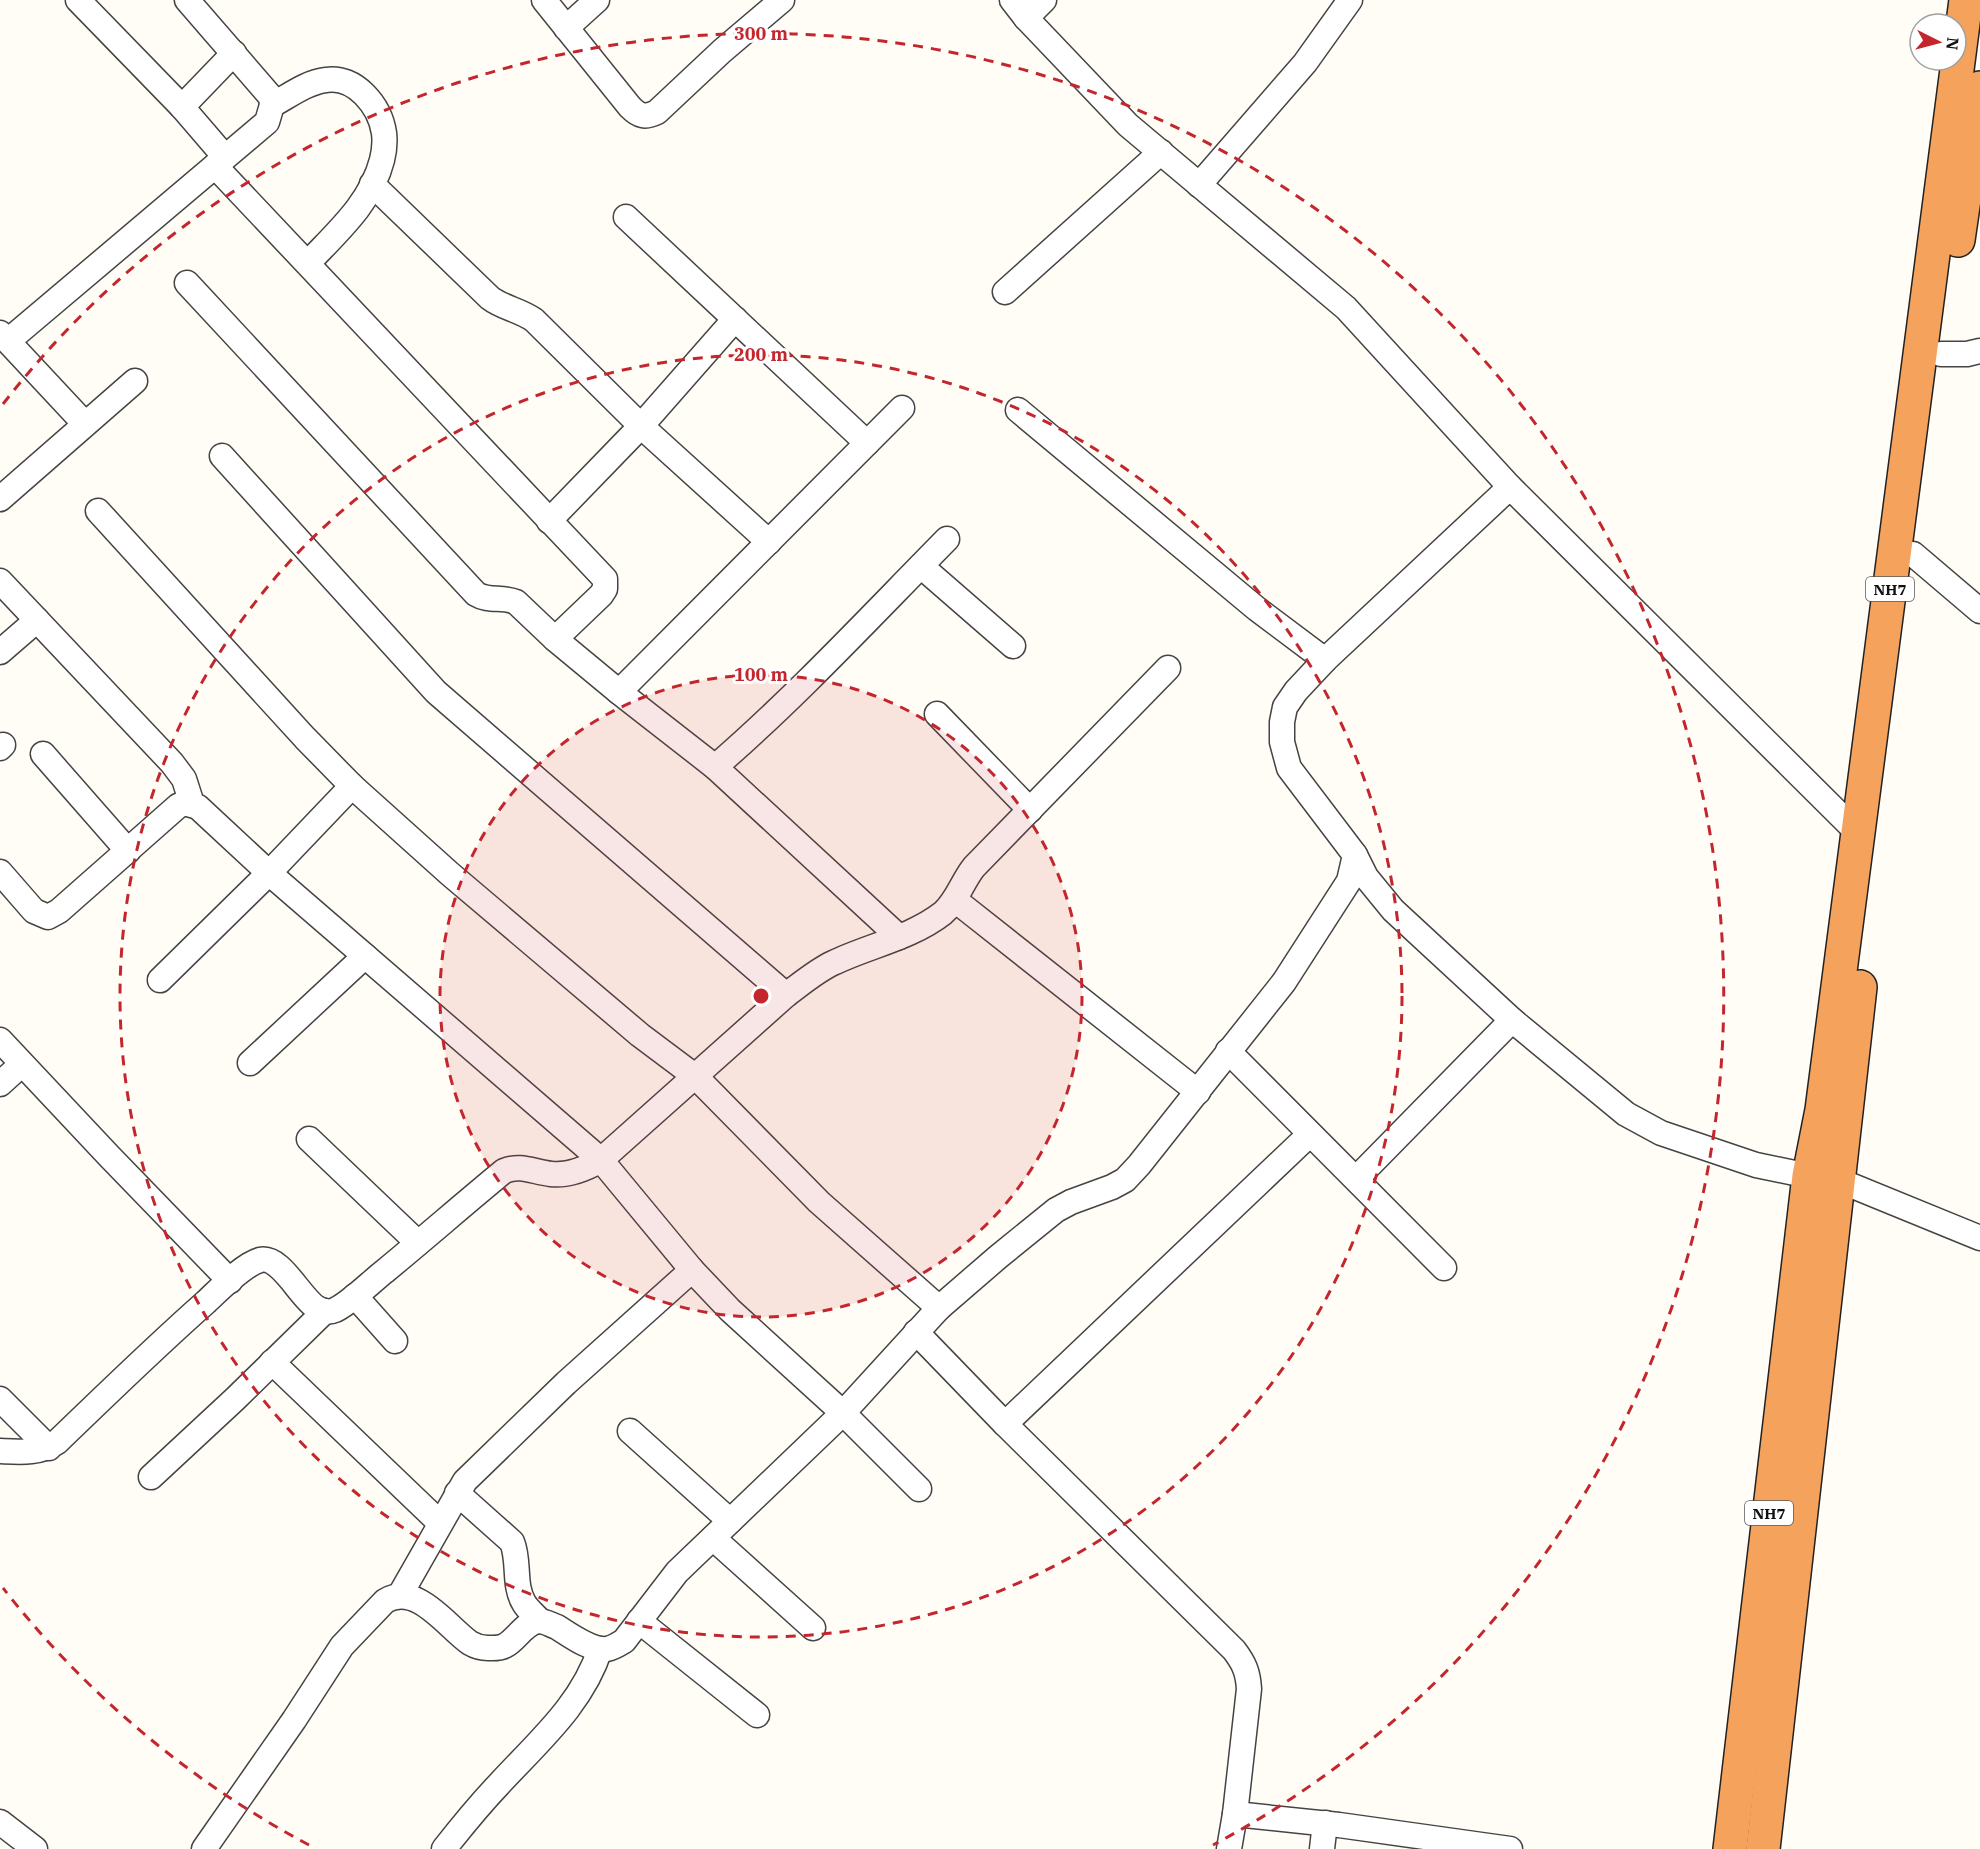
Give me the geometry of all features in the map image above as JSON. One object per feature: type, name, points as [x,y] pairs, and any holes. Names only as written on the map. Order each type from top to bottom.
[{"type":"highway","name":"NH7","points":[[1855,937],[1858,833],[1966,0]]},
{"type":"highway","name":"NH7","points":[[1730,1849],[1824,1178],[1855,937],[1980,88]]},
{"type":"highway","name":"NH7","points":[[1763,1849],[1824,1178]]},
{"type":"street","points":[[78,0],[182,107],[220,161],[308,263],[602,576],[606,584],[601,595],[555,639]]},
{"type":"street","points":[[85,424],[4,337],[267,122],[272,105],[271,97],[265,88],[187,0]]},
{"type":"street","points":[[544,0],[630,107],[642,116],[649,116],[657,112],[722,51],[782,0]]},
{"type":"street","points":[[566,28],[597,0]]},
{"type":"street","points":[[1044,0],[1019,9],[1128,125],[1346,308],[1510,487],[1858,833]]},
{"type":"street","points":[[1199,185],[1305,63],[1350,0]]},
{"type":"street","points":[[182,107],[234,53]]},
{"type":"street","points":[[272,105],[310,84],[327,79],[342,80],[354,86],[371,102],[379,116],[384,133],[381,161],[358,210],[308,263]]},
{"type":"street","points":[[1005,292],[1161,152]]},
{"type":"street","points":[[372,184],[490,298],[534,320],[641,426],[769,542]]},
{"type":"street","points":[[626,217],[867,443]]},
{"type":"street","points":[[187,283],[476,594],[490,600],[509,599],[516,602],[555,639],[715,767],[899,937]]},
{"type":"street","points":[[549,520],[641,426],[735,319]]},
{"type":"street","points":[[1941,354],[1967,354],[1980,351]]},
{"type":"street","points":[[0,499],[135,381]]},
{"type":"street","points":[[619,692],[902,408]]},
{"type":"street","points":[[1018,410],[1257,609],[1325,660]]},
{"type":"street","points":[[222,456],[436,692],[786,995]]},
{"type":"street","points":[[1510,487],[1325,660],[1296,691],[1285,707],[1282,722],[1282,742],[1289,768],[1355,855],[1366,877],[1394,910],[1512,1020],[1626,1114],[1661,1133],[1756,1166],[1824,1178],[1980,1238]]},
{"type":"street","points":[[98,511],[305,738],[352,786],[467,889],[640,1035],[696,1077],[819,1202],[939,1308]]},
{"type":"street","points":[[715,767],[795,693],[947,539]]},
{"type":"street","points":[[1913,554],[1980,611]]},
{"type":"street","points":[[921,566],[1013,646]]},
{"type":"street","points":[[0,581],[172,763],[184,779],[192,804]]},
{"type":"street","points":[[0,652],[37,620]]},
{"type":"street","points":[[0,1451],[38,1451],[49,1448],[160,1342],[230,1281],[260,1260],[270,1260],[277,1264],[307,1300],[325,1311],[334,1311],[504,1171],[523,1167],[551,1174],[563,1174],[588,1167],[601,1160],[786,995],[831,964],[899,937],[925,925],[943,913],[955,900],[965,879],[974,867],[1168,668]]},
{"type":"street","points":[[937,714],[1030,810]]},
{"type":"street","points":[[43,754],[128,851]]},
{"type":"street","points":[[160,980],[269,873],[352,786]]},
{"type":"street","points":[[0,872],[34,911],[48,916],[58,911],[178,806],[185,803],[198,807],[269,873],[601,1160],[692,1270],[730,1310],[843,1413],[919,1489]]},
{"type":"street","points":[[204,1849],[294,1720],[342,1646],[385,1601],[393,1596],[400,1595],[420,1602],[433,1610],[471,1643],[481,1648],[506,1646],[532,1623],[540,1621],[549,1623],[600,1649],[608,1649],[624,1641],[677,1572],[843,1413],[939,1308],[1056,1210],[1125,1180],[1139,1165],[1284,982],[1349,881],[1355,855]]},
{"type":"street","points":[[955,900],[1198,1092]]},
{"type":"street","points":[[250,1063],[365,956]]},
{"type":"street","points":[[1356,1179],[1512,1020]]},
{"type":"street","points":[[0,1040],[230,1281]]},
{"type":"street","points":[[1228,1051],[1444,1268]]},
{"type":"street","points":[[0,1084],[22,1064]]},
{"type":"street","points":[[1005,1424],[1310,1134]]},
{"type":"street","points":[[309,1139],[418,1243]]},
{"type":"street","points":[[400,1595],[465,1481],[566,1383],[692,1270]]},
{"type":"street","points":[[355,1296],[396,1341]]},
{"type":"street","points":[[151,1477],[325,1311]]},
{"type":"street","points":[[916,1332],[1243,1661],[1248,1674],[1249,1689],[1229,1849]]},
{"type":"street","points":[[272,1362],[440,1523]]},
{"type":"street","points":[[0,1399],[49,1448]]},
{"type":"street","points":[[630,1431],[813,1628]]},
{"type":"street","points":[[458,1493],[512,1542],[516,1550],[520,1595],[540,1621]]},
{"type":"street","points":[[639,1621],[756,1715]]},
{"type":"street","points":[[444,1849],[484,1800],[565,1713],[591,1674],[600,1649]]},
{"type":"street","points":[[1235,1814],[1436,1837],[1503,1849]]},
{"type":"street","points":[[0,1822],[35,1849]]},
{"type":"street","points":[[1322,1849],[1325,1824]]}]
